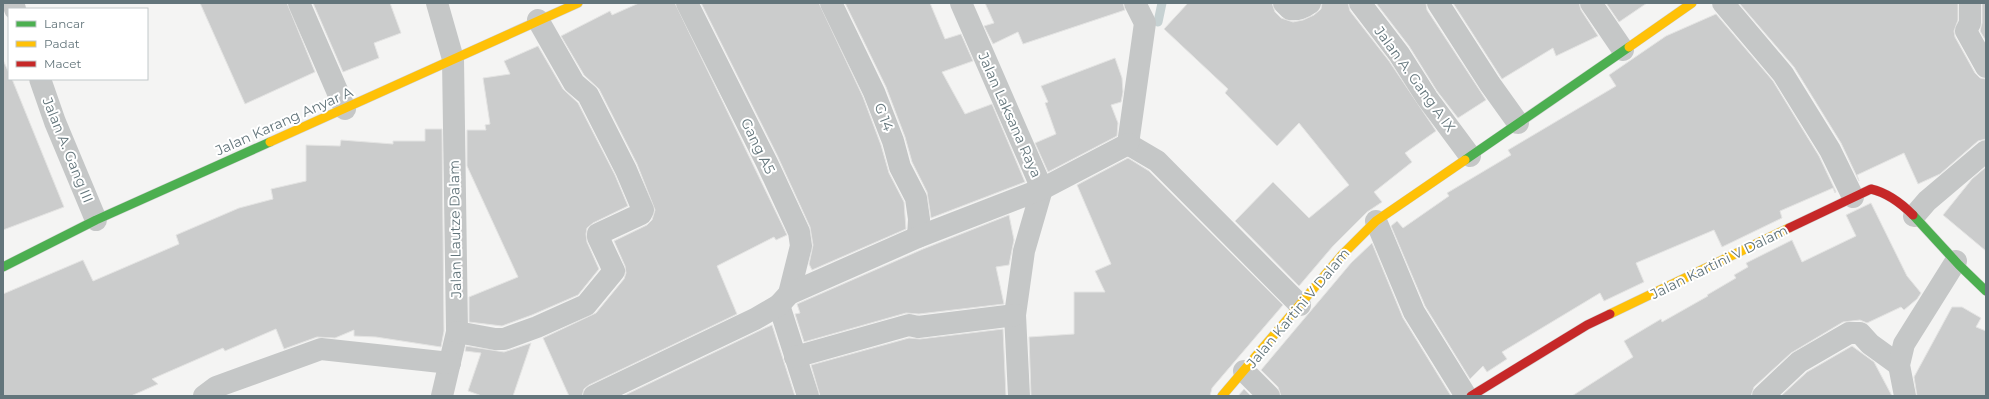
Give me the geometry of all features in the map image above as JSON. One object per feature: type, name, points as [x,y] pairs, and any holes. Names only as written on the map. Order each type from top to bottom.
[{"type":"street","points":[[299,3],[345,109]]},
{"type":"street","name":"Jalan Lautze Dalam","points":[[437,3],[453,59],[457,332],[442,396]]},
{"type":"street","name":"Jalan Karang Anyar A","points":[[3,267],[96,220],[578,3]]},
{"type":"street","name":"Gang A5","points":[[687,3],[767,163],[798,232],[801,246],[784,300]]},
{"type":"street","name":"G 14","points":[[831,3],[874,92],[893,141],[900,167],[916,198],[919,219],[918,237]]},
{"type":"street","name":"Jalan Laksana Raya","points":[[961,3],[1042,189],[1024,251],[1015,315],[1019,396]]},
{"type":"street","points":[[1128,144],[1145,23],[1135,3]]},
{"type":"street","points":[[1284,3],[1290,9],[1296,9],[1303,8],[1310,3]]},
{"type":"street","name":"Jalan A. Gang A IX","points":[[1360,3],[1399,54],[1427,98],[1470,156]]},
{"type":"street","points":[[1438,3],[1490,84],[1518,123]]},
{"type":"street","points":[[1591,3],[1623,50]]},
{"type":"street","name":"Jalan Kartini V Dalam","points":[[1222,396],[1342,255],[1376,221],[1692,3]]},
{"type":"street","points":[[1723,3],[1783,74],[1830,150],[1853,197]]},
{"type":"street","points":[[1970,3],[1970,23],[1966,31],[1986,67]]},
{"type":"street","points":[[457,332],[495,339],[504,339],[537,327],[586,304],[614,271],[598,234],[642,213],[642,206],[626,170],[588,95],[574,83],[538,20]]},
{"type":"street","name":"Jalan A. Gang III","points":[[40,80],[55,122],[96,220]]},
{"type":"street","points":[[594,396],[755,319],[784,300],[918,237],[1042,189],[1128,144]]},
{"type":"street","points":[[1128,144],[1157,161],[1300,304]]},
{"type":"street","points":[[1914,216],[1927,200],[1986,151]]},
{"type":"street","name":"Jalan Kartini V Dalam","points":[[1471,396],[1587,325],[1871,189],[1878,189],[1888,194],[1914,216],[1956,262],[1986,291]]},
{"type":"street","points":[[1376,221],[1414,312],[1466,396]]},
{"type":"street","points":[[1905,396],[1899,365],[1904,344],[1956,262]]},
{"type":"street","points":[[784,300],[795,357],[808,396]]},
{"type":"street","points":[[795,357],[908,326],[918,327],[1015,315]]},
{"type":"street","points":[[1763,396],[1799,362],[1849,333],[1860,333],[1870,344],[1899,365]]},
{"type":"street","points":[[204,396],[216,386],[321,349],[450,363]]},
{"type":"street","points":[[1244,371],[1269,396]]},
{"type":"building","points":[[200,3],[287,3],[315,72],[245,104]]},
{"type":"building","points":[[313,3],[390,3],[401,33],[374,43],[379,58],[343,72]]},
{"type":"building","points":[[639,3],[675,3],[787,235],[776,240],[774,237],[717,266],[737,314],[589,385],[584,389],[582,396],[569,396],[543,338],[596,313],[624,279],[626,273],[625,266],[614,241],[647,225],[652,220],[655,210],[637,164],[599,89],[584,75],[561,36],[610,11],[612,15]]},
{"type":"building","points":[[701,3],[819,3],[863,97],[881,145],[889,173],[904,202],[906,229],[812,270],[809,264],[813,245],[810,227],[778,157]]},
{"type":"building","points":[[845,3],[930,3],[945,39],[961,34],[973,61],[942,72],[965,114],[992,104],[1025,182],[931,218],[927,192],[912,162],[905,137],[886,87]]},
{"type":"building","points":[[985,3],[1123,3],[1125,10],[1023,44],[1018,32],[993,44],[984,26],[994,23]]},
{"type":"building","points":[[1188,3],[1272,3],[1275,12],[1281,18],[1293,22],[1303,20],[1314,15],[1321,9],[1322,3],[1348,3],[1350,11],[1389,61],[1436,131],[1405,153],[1412,162],[1374,192],[1382,202],[1367,212],[1333,246],[1299,286],[1235,221],[1273,182],[1309,218],[1349,185],[1299,123],[1277,146],[1225,93],[1228,89],[1164,29]]},
{"type":"building","points":[[1376,3],[1426,3],[1427,10],[1486,100],[1458,118],[1437,91],[1409,46]]},
{"type":"building","points":[[1453,3],[1579,3],[1581,10],[1598,36],[1556,56],[1553,48],[1502,79]]},
{"type":"building","points":[[1606,3],[1647,3],[1619,22]]},
{"type":"building","points":[[1739,3],[1958,3],[1958,20],[1954,31],[1955,37],[1975,73],[1980,78],[1986,79],[1986,139],[1978,141],[1940,174],[1918,184],[1904,153],[1857,175],[1859,181],[1841,143],[1794,67]]},
{"type":"building","points":[[1982,3],[1986,3],[1986,41],[1980,31],[1982,23]]},
{"type":"building","points":[[1716,14],[1773,81],[1819,156],[1836,192],[1835,193],[1833,188],[1780,211],[1782,218],[1722,247],[1714,230],[1636,263],[1644,282],[1604,301],[1600,293],[1502,352],[1507,359],[1487,372],[1483,366],[1470,379],[1425,306],[1391,226],[1397,221],[1403,228],[1449,196],[1447,193],[1511,155],[1508,150],[1616,86],[1609,75],[1666,36]]},
{"type":"building","points":[[538,46],[563,89],[578,103],[615,175],[628,206],[593,223],[587,228],[587,242],[599,269],[578,295],[502,326],[469,322],[469,297],[518,277],[467,166],[467,130],[486,130],[485,125],[490,124],[483,78],[510,74],[504,61]]},
{"type":"building","points":[[1115,58],[1122,78],[1123,92],[1121,102],[1111,105],[1118,123],[1117,136],[1048,172],[1035,143],[1056,134],[1045,103],[1048,102],[1041,86]]},
{"type":"building","points":[[3,60],[8,71],[8,80],[12,80],[64,207],[3,230]]},
{"type":"building","points":[[425,129],[442,129],[444,331],[441,347],[376,337],[354,336],[354,330],[335,338],[317,337],[284,349],[276,329],[225,351],[223,348],[152,379],[158,384],[131,396],[3,396],[3,294],[83,260],[93,281],[179,244],[176,235],[239,208],[273,199],[271,189],[306,181],[306,145],[340,146],[341,140],[393,144],[393,141],[425,141]]},
{"type":"building","points":[[1128,158],[1149,171],[1283,305],[1212,388],[1210,396],[1031,396],[1029,337],[1074,334],[1074,292],[1105,292],[1095,271],[1111,264],[1077,185]]},
{"type":"building","points":[[1986,167],[1986,251],[1943,215],[1972,179]]},
{"type":"building","points":[[1871,203],[1907,276],[1921,293],[1917,299],[1904,310],[1901,307],[1867,323],[1860,320],[1843,322],[1791,353],[1754,387],[1751,396],[1572,396],[1633,357],[1624,341],[1661,319],[1662,322],[1708,296],[1707,295],[1736,278],[1734,275],[1748,267],[1746,263],[1792,240],[1802,262],[1856,236],[1846,215]]},
{"type":"building","points":[[1009,215],[1014,240],[1009,265],[996,267],[1004,304],[919,314],[906,313],[804,342],[795,314],[800,313],[797,304],[923,249]]},
{"type":"building","points":[[1372,243],[1403,318],[1451,396],[1281,396],[1278,387],[1261,370],[1351,263]]},
{"type":"building","points":[[1952,307],[1962,307],[1981,318],[1976,327],[1986,331],[1986,396],[1917,396],[1914,377]]},
{"type":"building","points":[[772,325],[795,396],[623,396],[765,328]]},
{"type":"building","points":[[1003,329],[1006,396],[820,396],[811,365],[909,338],[920,339]]},
{"type":"building","points":[[531,343],[513,396],[482,396],[468,391],[481,353],[465,351],[466,346],[504,352]]},
{"type":"building","points":[[1852,346],[1874,362],[1892,396],[1781,396],[1807,372]]},
{"type":"building","points":[[1244,389],[1251,396],[1238,396]]},
{"type":"waterway","points":[[1158,22],[1162,3]]},
{"type":"traffic: fast","points":[[1465,160],[1629,47]]},
{"type":"traffic: fast","points":[[3,267],[96,220],[270,142]]},
{"type":"traffic: fast","points":[[1913,215],[1959,265],[1986,291]]},
{"type":"traffic: slow","points":[[270,142],[578,3]]},
{"type":"traffic: slow","points":[[1629,47],[1692,3]]},
{"type":"traffic: slow","points":[[1222,396],[1342,255],[1376,221],[1465,160]]},
{"type":"traffic: slow","points":[[1610,314],[1789,228]]},
{"type":"traffic: jam","points":[[1789,228],[1871,189],[1894,199],[1913,215]]},
{"type":"traffic: jam","points":[[1471,396],[1587,325],[1610,314]]}]
